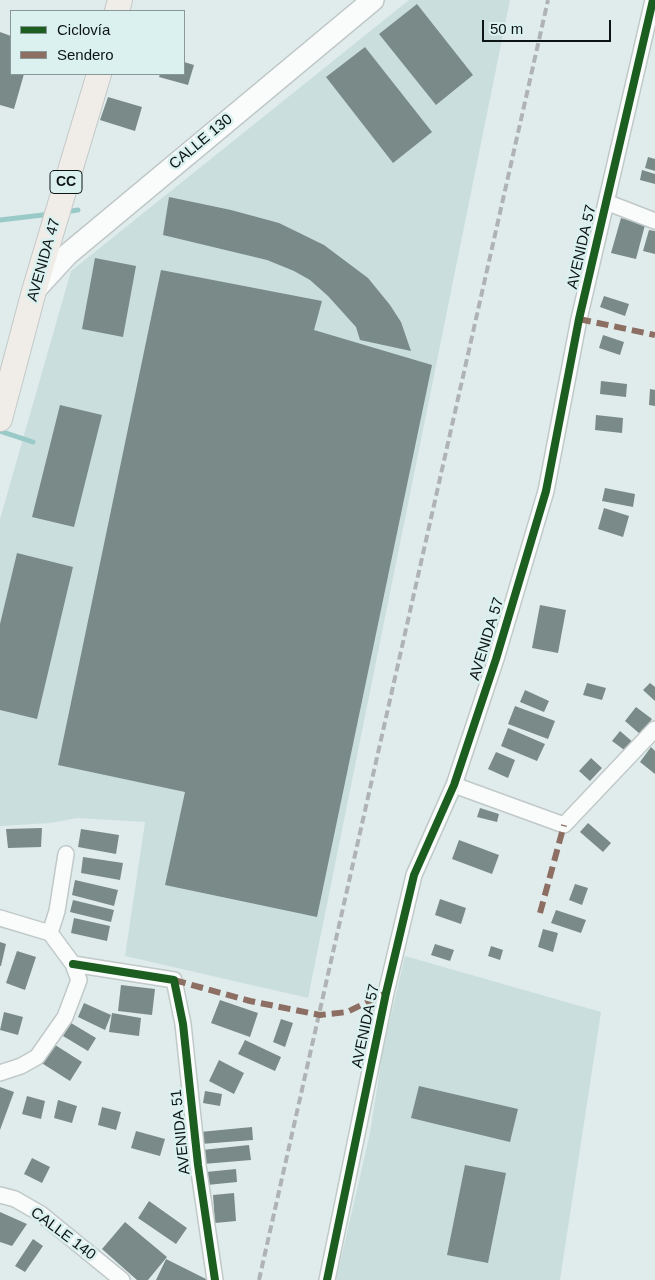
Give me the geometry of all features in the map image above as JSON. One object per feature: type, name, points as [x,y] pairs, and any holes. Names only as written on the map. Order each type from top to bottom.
[{"type":"main road","name":"CALLE 130","points":[[34,291],[68,254],[373,0]]},
{"type":"main road","name":"AVENIDA 47","points":[[0,419],[34,291],[99,75]]},
{"type":"street","name":"AVENIDA 57","points":[[327,1280],[386,993],[414,875],[454,785],[496,659],[546,491],[579,320],[654,0]]},
{"type":"street","points":[[606,202],[655,221]]},
{"type":"street","points":[[454,785],[564,825],[655,729]]},
{"type":"street","points":[[50,933],[57,911],[66,854]]},
{"type":"street","points":[[0,918],[50,933],[73,964],[79,980],[64,1017],[37,1056],[21,1066],[0,1073]]},
{"type":"street","name":"AVENIDA 51","points":[[73,964],[174,980],[183,1024],[198,1165],[215,1280]]},
{"type":"street","name":"CALLE 140","points":[[0,1194],[15,1199],[41,1214],[122,1280]]},
{"type":"shaded area","points":[[409,0],[510,0],[308,998],[125,956],[145,822],[77,818],[51,823],[0,826],[0,519],[71,271]]},
{"type":"shaded area","points":[[405,956],[601,1012],[560,1280],[336,1280],[370,1133],[383,1049]]},
{"type":"building","points":[[417,4],[473,75],[436,105],[379,34]]},
{"type":"building","points":[[0,32],[10,36],[10,75],[24,75],[14,109],[0,105]]},
{"type":"building","points":[[365,47],[432,132],[393,163],[326,77]]},
{"type":"building","points":[[185,62],[194,65],[188,85],[159,77],[160,75],[185,75]]},
{"type":"building","points":[[108,97],[142,107],[135,131],[100,120]]},
{"type":"building","points":[[648,157],[655,159],[655,171],[645,168]]},
{"type":"building","points":[[642,170],[655,174],[655,184],[640,180]]},
{"type":"building","points":[[169,197],[231,210],[279,223],[324,245],[368,278],[401,322],[411,351],[360,340],[356,327],[328,296],[310,280],[294,271],[267,260],[163,235]]},
{"type":"building","points":[[621,218],[645,225],[636,259],[611,253]]},
{"type":"building","points":[[649,230],[655,231],[655,254],[643,251]]},
{"type":"building","points":[[95,258],[136,266],[123,337],[82,329]]},
{"type":"building","points":[[161,270],[322,301],[314,330],[432,365],[317,917],[165,885],[185,792],[58,765]]},
{"type":"building","points":[[604,296],[629,304],[625,316],[600,307]]},
{"type":"building","points":[[603,335],[624,342],[620,355],[599,348]]},
{"type":"building","points":[[601,381],[627,384],[626,397],[600,394]]},
{"type":"building","points":[[650,389],[655,390],[655,406],[649,405]]},
{"type":"building","points":[[60,405],[102,415],[74,527],[32,517]]},
{"type":"building","points":[[596,415],[623,418],[622,433],[595,430]]},
{"type":"building","points":[[605,488],[635,494],[633,507],[602,501]]},
{"type":"building","points":[[604,508],[629,516],[623,537],[598,529]]},
{"type":"building","points":[[17,553],[73,567],[37,719],[0,710],[0,624]]},
{"type":"building","points":[[540,605],[566,610],[558,653],[532,648]]},
{"type":"building","points":[[587,683],[606,688],[602,700],[583,695]]},
{"type":"building","points":[[650,683],[655,687],[655,701],[643,690]]},
{"type":"building","points":[[525,690],[549,701],[544,712],[520,702]]},
{"type":"building","points":[[515,706],[555,721],[548,739],[508,724]]},
{"type":"building","points":[[636,707],[652,719],[640,734],[625,721]]},
{"type":"building","points":[[508,728],[545,744],[537,761],[501,746]]},
{"type":"building","points":[[620,731],[634,743],[627,752],[612,741]]},
{"type":"building","points":[[651,747],[655,751],[655,774],[640,762]]},
{"type":"building","points":[[496,752],[515,760],[508,778],[488,769]]},
{"type":"building","points":[[591,758],[602,768],[590,781],[579,771]]},
{"type":"building","points":[[480,808],[499,814],[497,822],[477,817]]},
{"type":"building","points":[[588,823],[611,843],[603,852],[580,832]]},
{"type":"building","points":[[42,828],[41,847],[8,848],[6,829]]},
{"type":"building","points":[[81,829],[119,835],[116,854],[78,847]]},
{"type":"building","points":[[459,840],[499,855],[492,874],[452,859]]},
{"type":"building","points":[[83,857],[123,863],[120,880],[81,873]]},
{"type":"building","points":[[75,880],[118,890],[114,906],[72,895]]},
{"type":"building","points":[[575,884],[588,888],[582,905],[569,900]]},
{"type":"building","points":[[440,899],[466,908],[461,924],[435,915]]},
{"type":"building","points":[[73,900],[114,910],[111,922],[70,912]]},
{"type":"building","points":[[556,910],[586,920],[581,933],[551,923]]},
{"type":"building","points":[[74,918],[110,926],[107,941],[71,933]]},
{"type":"building","points":[[543,929],[558,933],[553,952],[538,947]]},
{"type":"building","points":[[0,942],[6,944],[1,966],[0,966]]},
{"type":"building","points":[[435,944],[454,950],[450,961],[431,955]]},
{"type":"building","points":[[491,946],[503,950],[500,960],[488,956]]},
{"type":"building","points":[[17,951],[36,957],[25,990],[6,983]]},
{"type":"building","points":[[121,985],[155,989],[152,1015],[118,1011]]},
{"type":"building","points":[[220,1000],[258,1013],[250,1037],[211,1023]]},
{"type":"building","points":[[84,1003],[111,1015],[105,1030],[78,1017]]},
{"type":"building","points":[[4,1012],[23,1017],[18,1035],[0,1030]]},
{"type":"building","points":[[112,1013],[141,1018],[139,1036],[109,1032]]},
{"type":"building","points":[[281,1019],[293,1023],[285,1047],[273,1042]]},
{"type":"building","points":[[71,1023],[96,1038],[88,1051],[63,1036]]},
{"type":"building","points":[[245,1040],[281,1057],[275,1071],[238,1054]]},
{"type":"building","points":[[52,1043],[82,1062],[70,1081],[40,1062]]},
{"type":"building","points":[[219,1060],[244,1073],[234,1094],[209,1081]]},
{"type":"building","points":[[419,1086],[518,1109],[510,1142],[411,1118]]},
{"type":"building","points":[[0,1087],[14,1092],[0,1130]]},
{"type":"building","points":[[205,1091],[222,1094],[220,1106],[203,1103]]},
{"type":"building","points":[[27,1096],[45,1101],[41,1119],[22,1114]]},
{"type":"building","points":[[58,1100],[77,1106],[72,1123],[54,1118]]},
{"type":"building","points":[[102,1107],[121,1112],[116,1130],[98,1125]]},
{"type":"building","points":[[252,1127],[253,1140],[201,1144],[200,1132]]},
{"type":"building","points":[[136,1131],[165,1139],[160,1156],[131,1148]]},
{"type":"building","points":[[249,1145],[251,1160],[203,1164],[202,1150]]},
{"type":"building","points":[[32,1158],[50,1167],[42,1183],[24,1174]]},
{"type":"building","points":[[465,1165],[506,1173],[488,1263],[447,1255]]},
{"type":"building","points":[[236,1169],[237,1182],[207,1185],[206,1172]]},
{"type":"building","points":[[234,1193],[236,1221],[215,1223],[213,1195]]},
{"type":"building","points":[[149,1201],[187,1228],[176,1244],[138,1218]]},
{"type":"building","points":[[0,1212],[27,1224],[12,1246],[0,1242]]},
{"type":"building","points":[[125,1222],[167,1257],[148,1280],[137,1280],[102,1249]]},
{"type":"building","points":[[33,1239],[43,1246],[25,1272],[15,1266]]},
{"type":"building","points":[[166,1259],[208,1280],[156,1280]]},
{"type":"waterway","points":[[64,212],[78,210]]},
{"type":"waterway","points":[[0,220],[51,214]]},
{"type":"waterway","points":[[0,431],[33,442]]},
{"type":"railway","points":[[259,1280],[548,0]]},
{"type":"marked path","points":[[579,319],[655,335]]},
{"type":"marked path","points":[[540,913],[564,825]]},
{"type":"marked path","points":[[174,980],[250,1001],[320,1015],[347,1012],[386,993]]},
{"type":"cycle path","points":[[327,1280],[386,993],[414,875],[454,785],[496,659],[546,491],[579,319],[653,0]]},
{"type":"cycle path","points":[[73,964],[174,980],[183,1024],[198,1165],[215,1280]]}]
